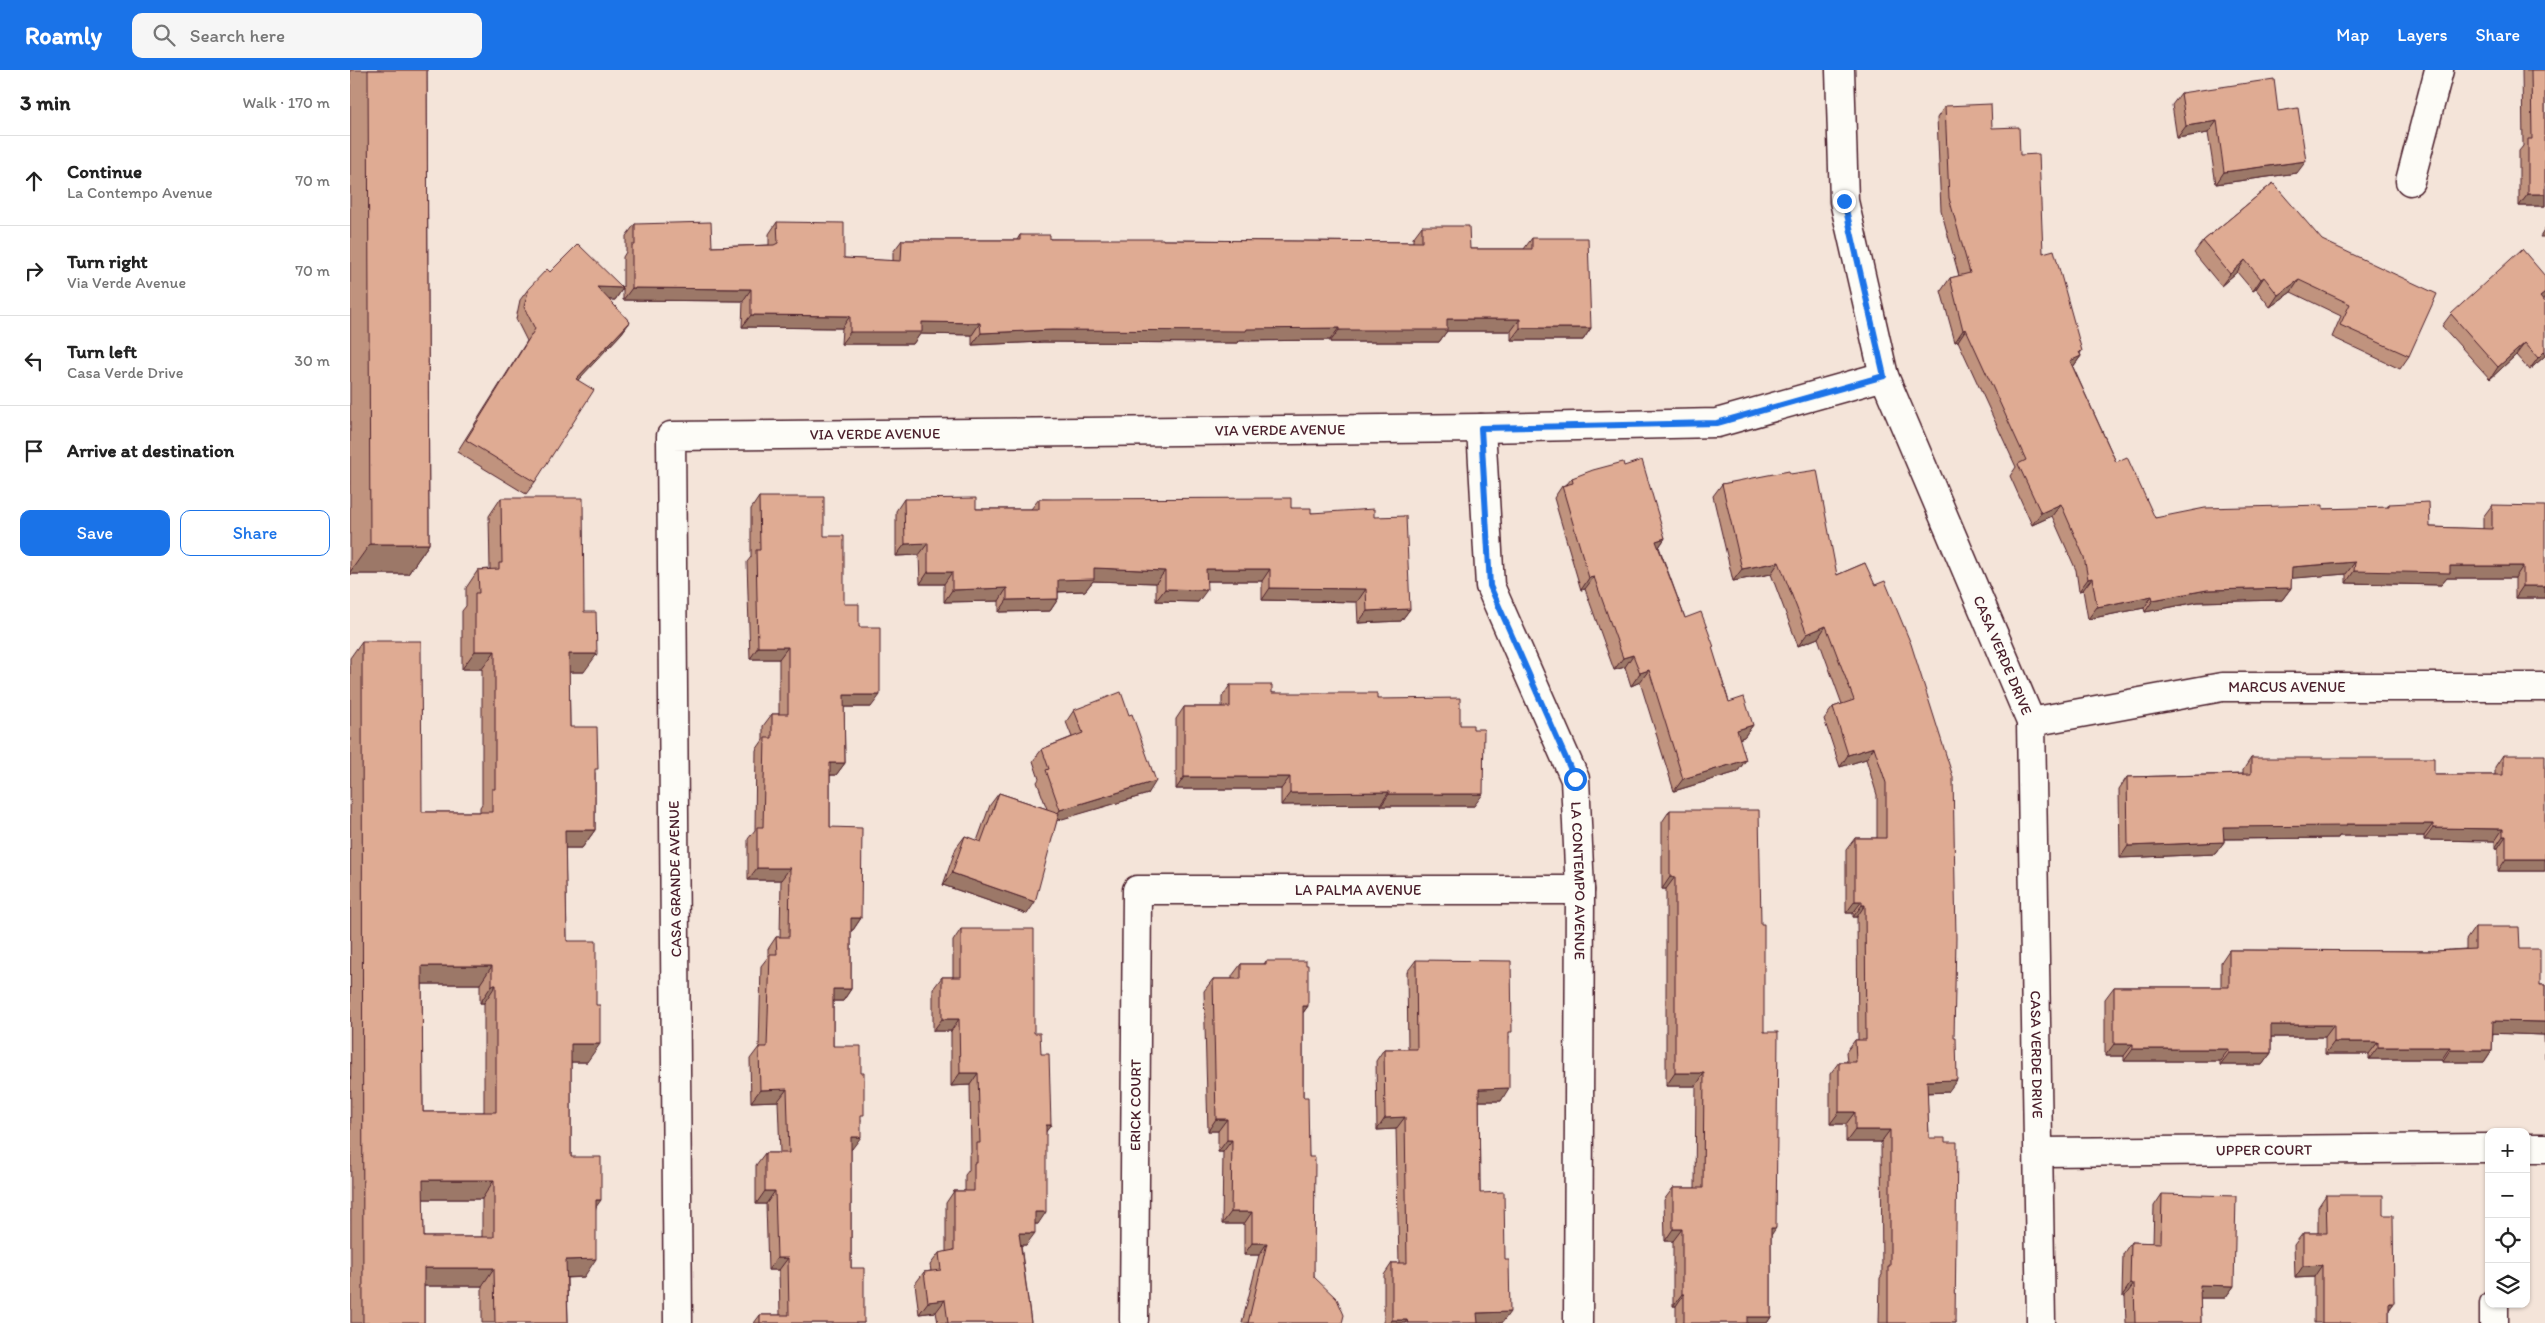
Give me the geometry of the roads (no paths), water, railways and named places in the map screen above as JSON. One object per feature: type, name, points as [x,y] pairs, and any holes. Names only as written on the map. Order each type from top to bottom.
[{"type":"street","name":"CASA VERDE DRIVE","points":[[1840,70],[1844,201],[1884,376],[2031,722],[2040,1152],[2041,1323]]},
{"type":"street","points":[[2410,181],[2438,70]]},
{"type":"street","name":"VIA VERDE AVENUE","points":[[671,436],[1481,428],[1717,423],[1884,376]]},
{"type":"street","name":"LA CONTEMPO AVENUE","points":[[1481,428],[1490,586],[1575,779],[1580,890],[1578,1323]]},
{"type":"street","name":"CASA GRANDE AVENUE","points":[[671,436],[678,1323]]},
{"type":"street","name":"MARCUS AVENUE","points":[[2031,722],[2222,687],[2545,687]]},
{"type":"street","name":"LA PALMA AVENUE","points":[[1137,890],[1580,890]]},
{"type":"street","name":"ERICK COURT","points":[[1134,1320],[1137,890]]},
{"type":"street","name":"UPPER COURT","points":[[2040,1152],[2485,1148]]},
{"type":"street","points":[[2530,1148],[2545,1148]]},
{"type":"street","points":[[2494,1308],[2494,1323]]}]
